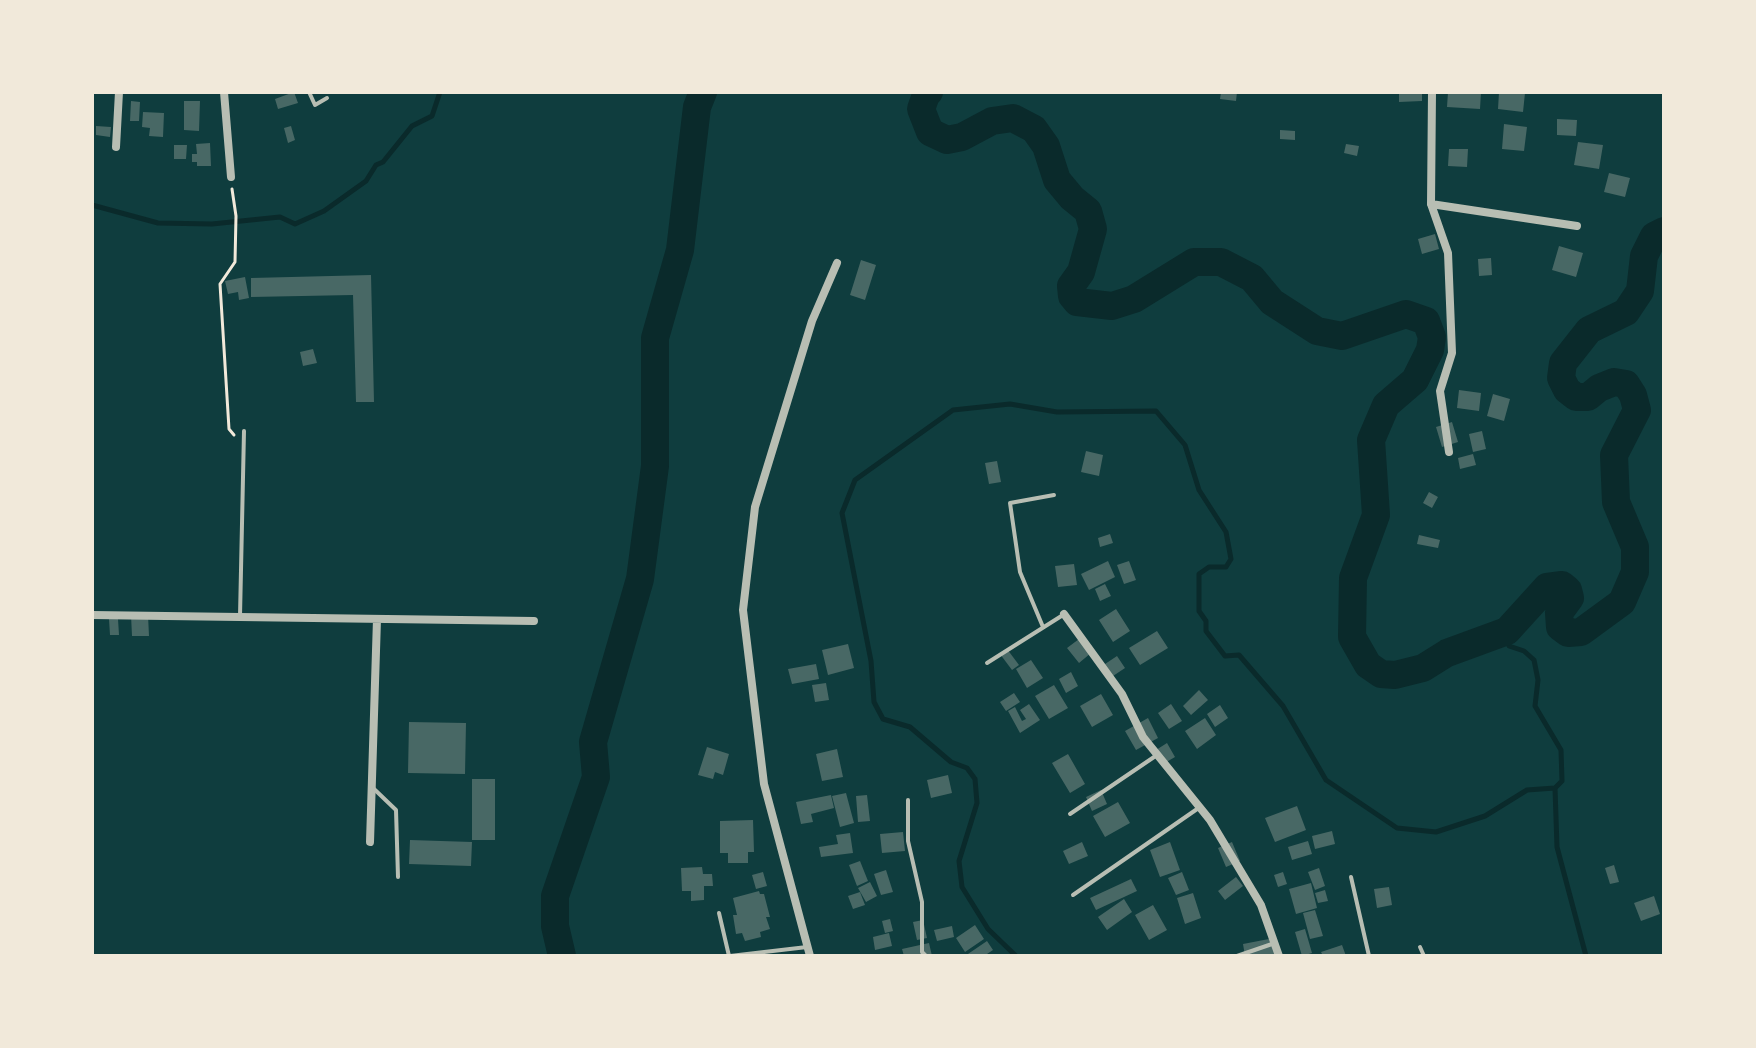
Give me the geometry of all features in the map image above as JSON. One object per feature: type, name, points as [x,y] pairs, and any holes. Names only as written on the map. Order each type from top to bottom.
[{"type":"street","points":[[116,147],[119,92]]},
{"type":"street","points":[[224,92],[231,177]]},
{"type":"street","points":[[1432,92],[1431,204],[1448,253],[1452,353],[1440,391],[1449,452]]},
{"type":"street","points":[[1431,204],[1577,226]]},
{"type":"street","points":[[808,951],[764,784],[743,610],[755,507],[812,321],[837,263]]},
{"type":"street","points":[[1064,614],[1122,694],[1143,737],[1210,820],[1261,905],[1279,956]]},
{"type":"street","points":[[92,615],[534,621]]},
{"type":"street","points":[[370,842],[377,619]]},
{"type":"lane","points":[[309,92],[315,105],[327,98]]},
{"type":"lane","points":[[240,617],[244,431]]},
{"type":"lane","points":[[1043,627],[1020,572],[1010,503],[1054,495]]},
{"type":"lane","points":[[987,663],[1064,614]]},
{"type":"lane","points":[[1070,814],[1157,755]]},
{"type":"lane","points":[[371,786],[396,810],[398,877]]},
{"type":"lane","points":[[908,800],[908,841],[922,902],[922,952],[926,956]]},
{"type":"lane","points":[[1073,895],[1200,807]]},
{"type":"lane","points":[[1351,877],[1369,956]]},
{"type":"lane","points":[[719,913],[730,956],[808,951]]},
{"type":"lane","points":[[1237,956],[1275,943]]},
{"type":"lane","points":[[1420,947],[1424,956]]},
{"type":"path","points":[[231,177],[236,216],[235,262],[220,284],[229,429],[243,447]]},
{"type":"building","points":[[294,92],[298,103],[278,109],[275,99]]},
{"type":"building","points":[[1221,92],[1237,92],[1236,101],[1220,99]]},
{"type":"building","points":[[1399,92],[1422,92],[1422,101],[1399,102]]},
{"type":"building","points":[[1448,92],[1481,92],[1480,109],[1447,107]]},
{"type":"building","points":[[1499,92],[1525,93],[1523,112],[1498,109]]},
{"type":"building","points":[[131,101],[140,102],[139,121],[130,121]]},
{"type":"building","points":[[184,101],[200,101],[199,131],[184,130]]},
{"type":"building","points":[[143,112],[164,113],[163,137],[149,136],[150,128],[142,127]]},
{"type":"building","points":[[1557,119],[1577,120],[1576,136],[1557,135]]},
{"type":"building","points":[[1504,124],[1527,127],[1524,151],[1502,149]]},
{"type":"building","points":[[96,126],[111,127],[110,137],[96,135]]},
{"type":"building","points":[[291,126],[295,140],[288,143],[284,128]]},
{"type":"building","points":[[1280,130],[1295,131],[1295,140],[1280,139]]},
{"type":"building","points":[[1578,142],[1603,145],[1599,169],[1574,165]]},
{"type":"building","points":[[210,143],[211,166],[197,166],[197,162],[192,162],[192,154],[197,154],[196,144]]},
{"type":"building","points":[[1346,144],[1359,146],[1357,156],[1344,153]]},
{"type":"building","points":[[174,145],[187,145],[186,159],[174,159]]},
{"type":"building","points":[[1449,149],[1468,149],[1467,167],[1448,166]]},
{"type":"building","points":[[1609,173],[1630,178],[1625,197],[1604,192]]},
{"type":"building","points":[[1435,234],[1439,249],[1422,254],[1418,239]]},
{"type":"building","points":[[1559,246],[1583,253],[1576,277],[1552,270]]},
{"type":"building","points":[[1491,258],[1492,275],[1479,276],[1478,259]]},
{"type":"building","points":[[861,260],[876,265],[865,300],[850,295]]},
{"type":"building","points":[[371,275],[374,402],[356,402],[353,295],[251,297],[251,278]]},
{"type":"building","points":[[245,277],[249,298],[239,300],[238,292],[228,294],[225,281]]},
{"type":"building","points":[[313,349],[317,363],[303,366],[300,352]]},
{"type":"building","points":[[1459,390],[1481,393],[1479,411],[1457,408]]},
{"type":"building","points":[[1493,394],[1510,399],[1504,421],[1487,416]]},
{"type":"building","points":[[1452,422],[1458,442],[1442,447],[1436,427]]},
{"type":"building","points":[[1482,431],[1486,449],[1473,452],[1469,434]]},
{"type":"building","points":[[1086,451],[1103,455],[1099,476],[1081,472]]},
{"type":"building","points":[[1473,454],[1476,465],[1460,469],[1458,458]]},
{"type":"building","points":[[997,461],[1001,482],[989,484],[985,463]]},
{"type":"building","points":[[1429,492],[1438,497],[1432,508],[1423,503]]},
{"type":"building","points":[[1110,534],[1113,543],[1100,547],[1098,538]]},
{"type":"building","points":[[1419,535],[1440,540],[1438,548],[1417,544]]},
{"type":"building","points":[[1108,561],[1115,577],[1089,590],[1081,574]]},
{"type":"building","points":[[1129,561],[1136,580],[1124,584],[1117,565]]},
{"type":"building","points":[[1074,564],[1077,585],[1058,587],[1055,566]]},
{"type":"building","points":[[1105,584],[1111,596],[1100,601],[1095,589]]},
{"type":"building","points":[[1116,609],[1130,631],[1113,642],[1099,620]]},
{"type":"building","points":[[131,615],[148,615],[149,636],[132,636]]},
{"type":"building","points":[[109,619],[118,619],[119,635],[110,635]]},
{"type":"building","points":[[1157,631],[1168,648],[1140,665],[1129,648]]},
{"type":"building","points":[[1079,639],[1091,653],[1079,663],[1067,648]]},
{"type":"building","points":[[848,644],[854,668],[828,675],[822,650]]},
{"type":"building","points":[[1007,649],[1019,665],[1012,670],[1000,654]]},
{"type":"building","points":[[1117,656],[1125,668],[1110,678],[1102,666]]},
{"type":"building","points":[[1031,660],[1043,678],[1027,688],[1016,669]]},
{"type":"building","points":[[816,664],[819,679],[792,684],[788,669]]},
{"type":"building","points":[[1071,672],[1078,686],[1066,693],[1059,679]]},
{"type":"building","points":[[826,683],[829,700],[815,702],[812,685]]},
{"type":"building","points":[[1054,685],[1068,708],[1049,719],[1035,696]]},
{"type":"building","points":[[1199,690],[1208,700],[1191,715],[1183,706]]},
{"type":"building","points":[[1014,693],[1020,702],[1006,711],[1000,702]]},
{"type":"building","points":[[1101,694],[1113,715],[1092,727],[1080,706]]},
{"type":"building","points":[[1029,704],[1040,720],[1020,733],[1008,711],[1015,707],[1022,721],[1026,719],[1020,710]]},
{"type":"building","points":[[1171,704],[1182,721],[1169,729],[1158,713]]},
{"type":"building","points":[[1220,705],[1228,718],[1215,727],[1207,714]]},
{"type":"building","points":[[1148,718],[1158,738],[1136,750],[1125,731]]},
{"type":"building","points":[[1205,718],[1216,735],[1197,749],[1185,731]]},
{"type":"building","points":[[409,722],[466,723],[465,774],[408,773]]},
{"type":"building","points":[[1167,743],[1175,757],[1163,764],[1156,750]]},
{"type":"building","points":[[707,747],[729,754],[723,775],[715,772],[713,779],[698,775]]},
{"type":"building","points":[[837,749],[843,777],[822,781],[816,754]]},
{"type":"building","points":[[1068,754],[1085,784],[1070,793],[1052,763]]},
{"type":"building","points":[[948,775],[952,793],[931,798],[927,780]]},
{"type":"building","points":[[472,779],[495,779],[495,840],[472,840]]},
{"type":"building","points":[[1101,790],[1107,804],[1092,811],[1086,797]]},
{"type":"building","points":[[846,793],[854,823],[840,827],[832,796]]},
{"type":"building","points":[[831,795],[834,808],[811,814],[813,822],[801,824],[796,802]]},
{"type":"building","points":[[867,795],[870,821],[858,822],[856,796]]},
{"type":"building","points":[[1118,802],[1130,823],[1105,837],[1093,816]]},
{"type":"building","points":[[1297,806],[1306,830],[1275,842],[1265,818]]},
{"type":"building","points":[[753,820],[754,852],[748,852],[748,863],[728,863],[728,853],[720,853],[720,821]]},
{"type":"building","points":[[1332,831],[1335,844],[1315,849],[1312,836]]},
{"type":"building","points":[[903,832],[905,851],[882,853],[880,834]]},
{"type":"building","points":[[850,833],[853,853],[821,857],[819,847],[838,844],[836,835]]},
{"type":"building","points":[[410,840],[472,842],[471,866],[409,864]]},
{"type":"building","points":[[1308,841],[1312,854],[1292,860],[1288,847]]},
{"type":"building","points":[[1082,842],[1088,856],[1069,864],[1063,851]]},
{"type":"building","points":[[1170,842],[1180,870],[1160,877],[1150,850]]},
{"type":"building","points":[[1232,842],[1240,861],[1226,867],[1218,848]]},
{"type":"building","points":[[860,861],[868,881],[857,886],[849,865]]},
{"type":"building","points":[[1614,865],[1619,882],[1610,884],[1605,868]]},
{"type":"building","points":[[702,867],[703,874],[712,874],[713,886],[704,886],[704,900],[691,901],[691,891],[682,891],[681,868]]},
{"type":"building","points":[[1319,868],[1325,886],[1315,890],[1308,872]]},
{"type":"building","points":[[886,870],[893,892],[881,895],[874,874]]},
{"type":"building","points":[[763,872],[767,886],[756,889],[752,875]]},
{"type":"building","points":[[1182,872],[1189,890],[1176,895],[1168,878]]},
{"type":"building","points":[[1283,872],[1287,884],[1278,887],[1274,875]]},
{"type":"building","points":[[1236,877],[1243,886],[1225,900],[1218,891]]},
{"type":"building","points":[[1131,879],[1137,891],[1096,910],[1090,898]]},
{"type":"building","points":[[870,882],[877,896],[866,902],[858,888]]},
{"type":"building","points":[[1311,883],[1317,908],[1296,914],[1289,889]]},
{"type":"building","points":[[1389,887],[1392,905],[1377,908],[1374,889]]},
{"type":"building","points":[[1325,890],[1328,901],[1318,903],[1315,893]]},
{"type":"building","points":[[759,891],[764,894],[770,929],[760,932],[761,937],[745,941],[742,933],[736,934],[733,915],[737,915],[733,898]]},
{"type":"building","points":[[860,892],[865,905],[853,909],[848,896]]},
{"type":"building","points":[[1193,893],[1201,918],[1185,924],[1177,898]]},
{"type":"building","points":[[1654,896],[1660,914],[1641,921],[1634,903]]},
{"type":"building","points":[[1124,899],[1132,912],[1107,930],[1098,917]]},
{"type":"building","points":[[1153,905],[1167,930],[1149,940],[1135,915]]},
{"type":"building","points":[[1315,910],[1323,936],[1310,939],[1303,913]]},
{"type":"building","points":[[890,919],[893,931],[885,933],[882,921]]},
{"type":"building","points":[[923,920],[927,938],[917,940],[913,922]]},
{"type":"building","points":[[975,925],[984,939],[965,952],[956,938]]},
{"type":"building","points":[[952,926],[954,937],[937,941],[934,930]]},
{"type":"building","points":[[1305,929],[1312,953],[1302,956],[1295,932]]},
{"type":"building","points":[[889,933],[892,946],[875,950],[873,937]]},
{"type":"building","points":[[1274,938],[1277,955],[1245,956],[1243,944]]},
{"type":"building","points":[[987,941],[993,950],[984,956],[965,956]]},
{"type":"building","points":[[929,943],[932,956],[904,956],[902,949]]},
{"type":"building","points":[[1342,945],[1346,956],[1323,956],[1321,952]]},
{"type":"waterway","points":[[92,205],[158,223],[212,224],[280,217],[295,224],[324,211],[366,181],[376,165],[383,162],[412,126],[432,116],[440,92]]},
{"type":"waterway","points":[[562,956],[555,926],[555,896],[596,777],[593,742],[640,579],[655,466],[655,338],[680,250],[697,107],[703,92]]},
{"type":"waterway","points":[[929,92],[921,109],[930,132],[947,140],[962,137],[992,121],[1013,118],[1034,129],[1046,146],[1057,180],[1088,211],[1093,229],[1081,272],[1071,286],[1072,296],[1077,302],[1112,306],[1134,299],[1194,262],[1221,262],[1252,278],[1272,302],[1317,331],[1342,336],[1406,314],[1426,321],[1432,337],[1430,350],[1415,380],[1386,405],[1371,440],[1376,515],[1353,578],[1352,637],[1368,665],[1381,674],[1395,675],[1423,668],[1447,653],[1507,631],[1547,587],[1562,585],[1568,590],[1570,598],[1559,613],[1560,627],[1568,633],[1581,632],[1622,602],[1635,572],[1635,547],[1616,502],[1614,455],[1637,410],[1633,395],[1626,384],[1614,382],[1588,397],[1576,397],[1567,390],[1561,378],[1563,363],[1589,330],[1626,312],[1640,291],[1644,256],[1654,236],[1664,231]]},
{"type":"waterway","points":[[1016,956],[988,929],[962,887],[959,861],[977,803],[975,779],[967,768],[951,762],[910,727],[883,719],[874,702],[871,661],[842,513],[855,480],[953,410],[1010,404],[1057,412],[1156,411],[1185,445],[1199,490],[1226,532],[1231,559],[1226,567],[1209,567],[1199,574],[1199,611],[1206,621],[1206,631],[1225,656],[1239,655],[1283,706],[1326,780],[1397,828],[1436,832],[1485,816],[1527,790],[1555,788],[1562,781],[1561,750],[1535,706],[1538,680],[1534,660],[1524,651],[1509,646],[1507,631]]},
{"type":"waterway","points":[[1555,788],[1557,847],[1586,956]]}]
